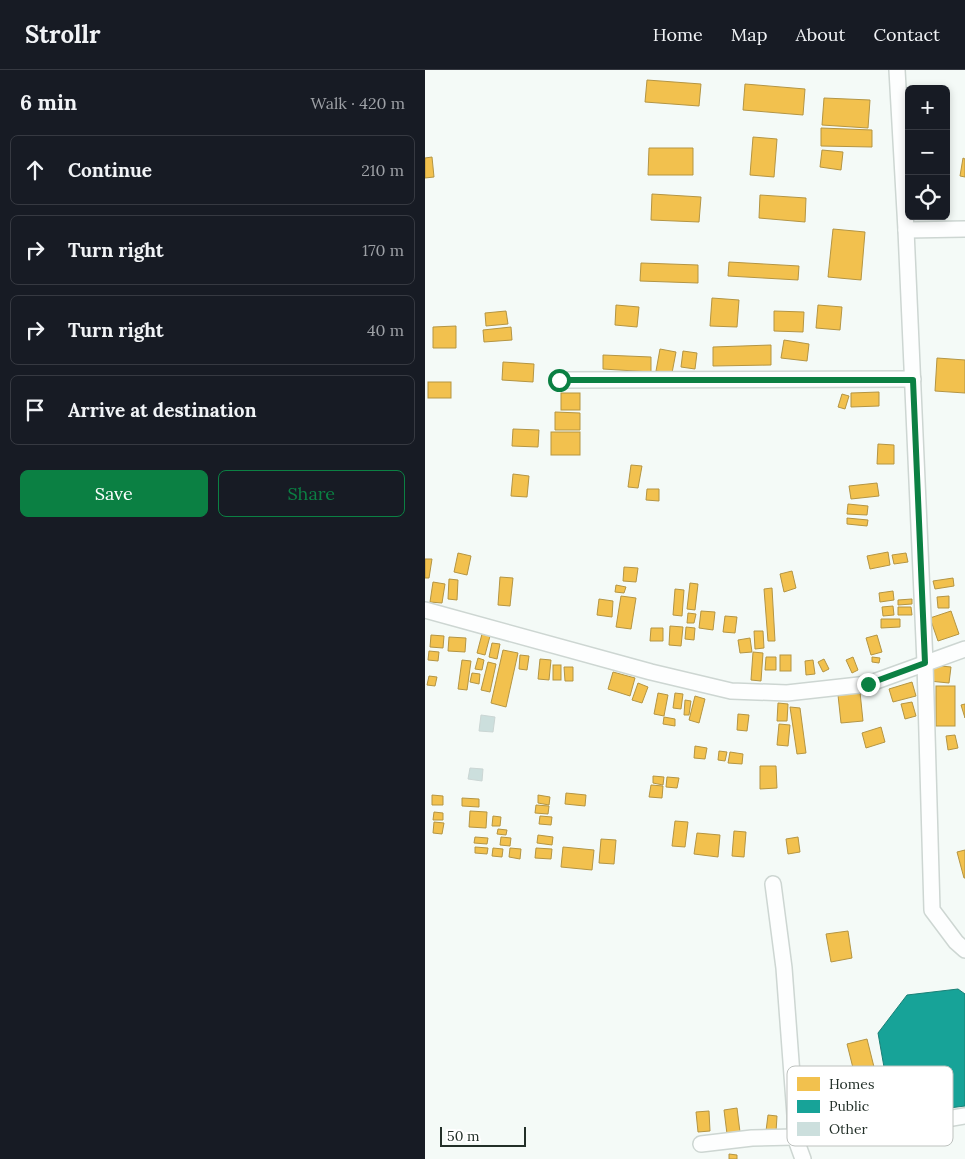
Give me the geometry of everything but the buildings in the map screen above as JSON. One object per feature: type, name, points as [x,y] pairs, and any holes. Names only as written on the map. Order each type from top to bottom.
[{"type":"street","points":[[897,70],[925,663],[932,910],[956,942],[965,950]]},
{"type":"street","points":[[906,230],[965,229]]},
{"type":"street","points":[[559,380],[913,380]]},
{"type":"street","points":[[425,610],[651,672],[731,690],[787,693],[868,684],[965,648]]},
{"type":"street","points":[[773,884],[784,968],[791,1066]]},
{"type":"street","points":[[701,1144],[752,1138],[787,1137]]},
{"type":"street","points":[[798,1146],[803,1159]]},
{"type":"route","points":[[559,380],[913,380],[925,663],[868,684]]}]
